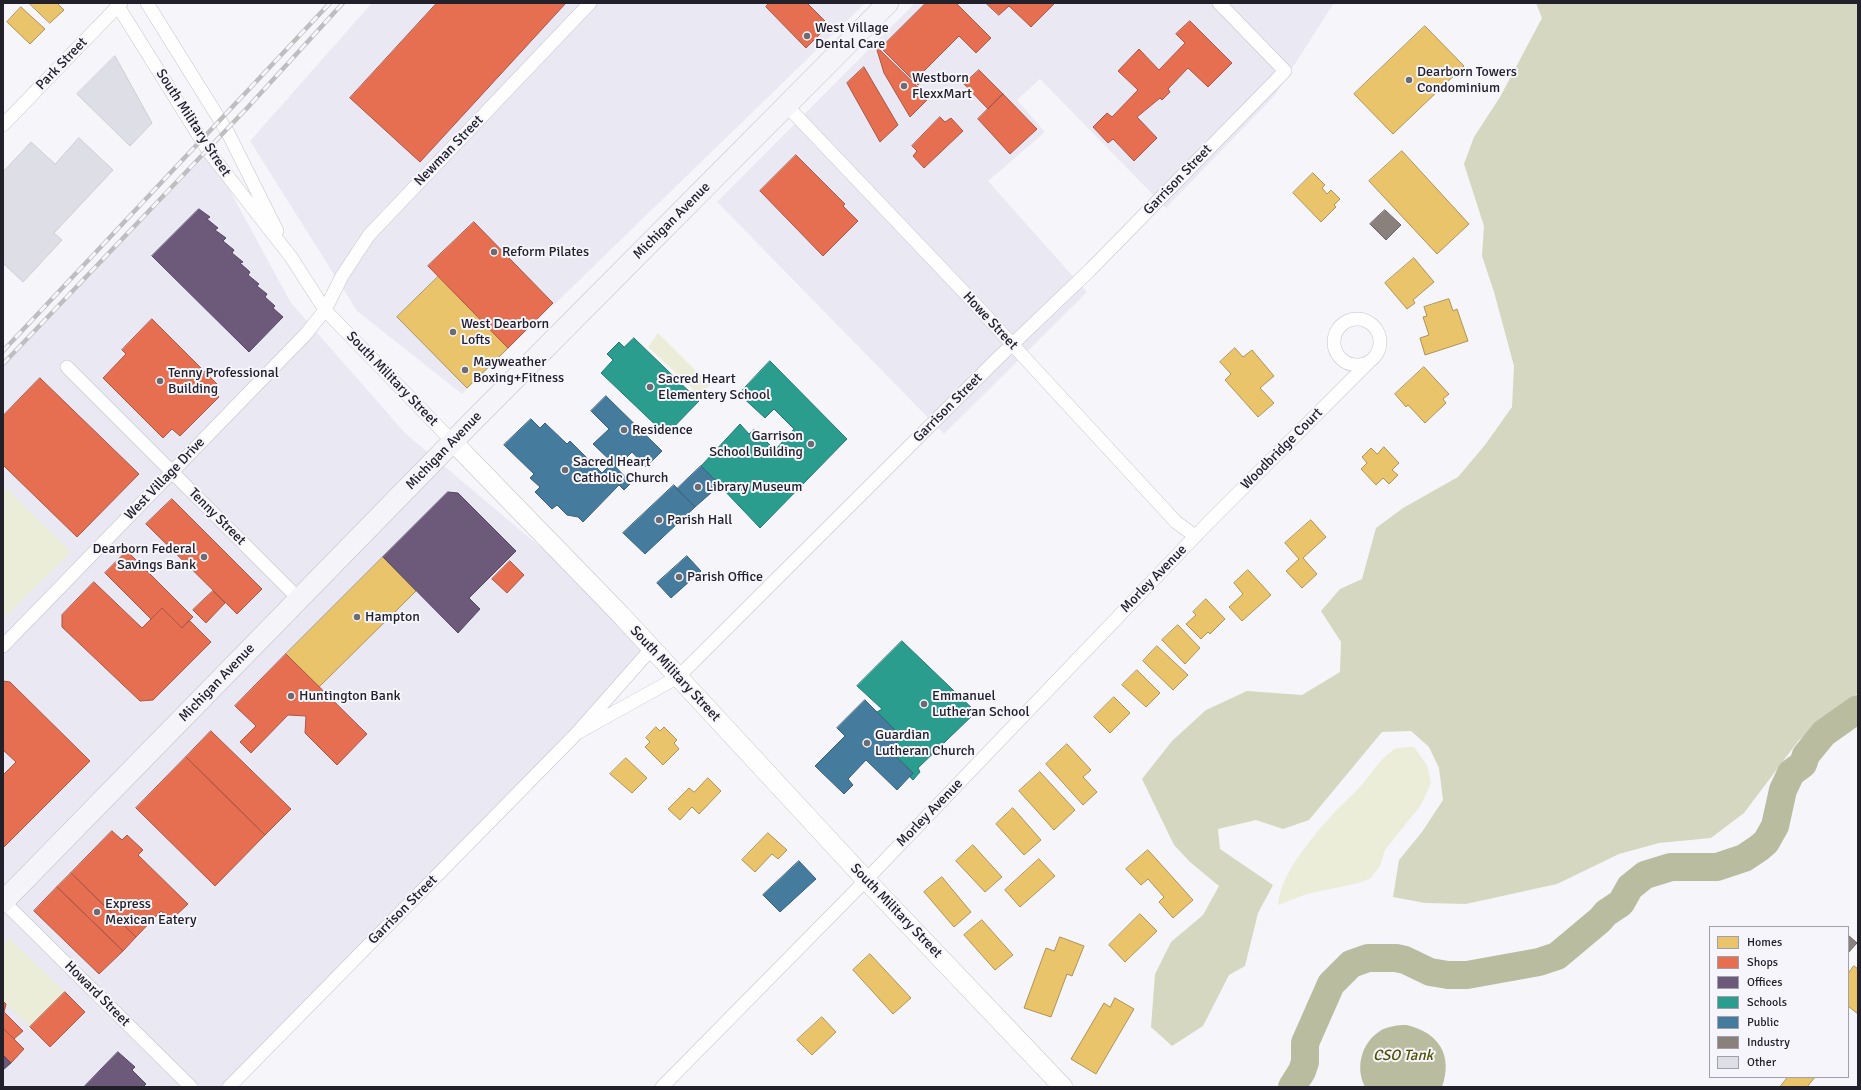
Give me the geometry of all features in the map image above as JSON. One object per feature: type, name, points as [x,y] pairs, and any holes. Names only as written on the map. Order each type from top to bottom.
[{"type":"main road","name":"Michigan Avenue","points":[[3,902],[453,442],[888,3]]},
{"type":"street","name":"South Military Street","points":[[147,3],[225,128],[291,257]]},
{"type":"street","name":"Newman Street","points":[[325,310],[342,276],[369,235],[590,3]]},
{"type":"street","name":"Garrison Street","points":[[578,733],[678,677],[1012,345],[1090,270],[1285,71],[1219,3]]},
{"type":"street","name":"South Military Street","points":[[118,4],[209,152],[291,257],[325,310],[652,648],[866,880],[1063,1087]]},
{"type":"street","name":"Park Street","points":[[3,125],[118,4]]},
{"type":"street","name":"Howe Street","points":[[786,105],[1176,522],[1195,536]]},
{"type":"street","name":"West Village Drive","points":[[3,646],[305,335],[325,310]]},
{"type":"street","name":"Woodbridge Court","points":[[1195,536],[1368,362]]},
{"type":"street","name":"Tenny Street","points":[[68,367],[299,599]]},
{"type":"street","name":"Morley Avenue","points":[[662,1087],[866,880],[1195,536]]},
{"type":"street","name":"Garrison Street","points":[[229,1087],[578,733],[652,648]]},
{"type":"street","name":"Howard Street","points":[[3,902],[191,1087]]},
{"type":"shaded area","points":[[372,3],[865,3],[462,394],[357,311],[250,141]]},
{"type":"shaded area","points":[[915,3],[1334,3],[1275,95],[1166,208],[1040,79],[1017,100],[1045,132],[988,181],[1087,292],[944,434],[717,202]]},
{"type":"shaded area","points":[[1536,3],[1858,3],[1858,693],[1799,740],[1744,813],[1711,838],[1659,843],[1619,854],[1557,884],[1466,904],[1425,903],[1393,897],[1399,860],[1422,832],[1443,800],[1439,768],[1429,747],[1411,731],[1382,732],[1309,820],[1283,829],[1256,820],[1218,829],[1220,849],[1273,885],[1258,913],[1245,966],[1229,975],[1203,1026],[1172,1046],[1151,1027],[1155,974],[1171,942],[1203,915],[1219,886],[1190,862],[1174,845],[1142,779],[1172,741],[1206,710],[1247,691],[1302,695],[1340,672],[1341,642],[1321,611],[1340,589],[1362,579],[1376,528],[1403,508],[1458,477],[1485,445],[1512,407],[1514,366],[1494,292],[1482,256],[1484,226],[1464,164],[1474,137],[1500,97],[1542,18]]},
{"type":"shaded area","points":[[209,152],[291,303],[406,434],[620,614],[652,648],[229,1087],[3,1087],[3,364]]},
{"type":"shaded area","points":[[658,333],[710,385],[700,396],[648,347]]},
{"type":"shaded area","points":[[3,485],[71,552],[3,619]]},
{"type":"shaded area","points":[[1414,747],[1427,765],[1431,783],[1421,805],[1385,850],[1380,866],[1371,878],[1359,883],[1307,894],[1278,905],[1284,882],[1291,869],[1298,857],[1324,824],[1360,786],[1388,753],[1398,748]]},
{"type":"shaded area","points":[[9,938],[65,992],[30,1027],[3,1001],[3,945]]},
{"type":"water","name":"CSO Tank","points":[[1407,1025],[1428,1034],[1441,1047],[1446,1065],[1442,1087],[1365,1087],[1360,1072],[1360,1064],[1364,1049],[1368,1042],[1373,1036],[1383,1029],[1393,1026]]},
{"type":"building: Homes","points":[[29,3],[57,3],[64,10],[50,23]]},
{"type":"building: Homes","points":[[21,7],[45,29],[30,44],[7,22]]},
{"type":"building: Homes","name":"Dearborn Towers Condominium","points":[[1425,26],[1464,66],[1393,134],[1354,94]]},
{"type":"building: Homes","points":[[1402,151],[1469,224],[1437,254],[1369,181]]},
{"type":"building: Homes","points":[[1313,173],[1325,185],[1322,188],[1327,194],[1331,190],[1340,199],[1334,205],[1336,207],[1321,222],[1293,193]]},
{"type":"building: Homes","points":[[1414,258],[1434,282],[1413,300],[1415,303],[1407,309],[1385,283]]},
{"type":"building: Homes","name":"West Dearborn Lofts","points":[[439,276],[508,348],[467,388],[397,317]]},
{"type":"building: Homes","points":[[1449,299],[1453,311],[1457,309],[1468,341],[1425,355],[1420,338],[1429,335],[1423,317],[1427,316],[1424,307]]},
{"type":"building: Homes","points":[[1235,348],[1243,357],[1252,350],[1274,376],[1260,388],[1274,403],[1258,417],[1225,380],[1231,374],[1220,362]]},
{"type":"building: Homes","points":[[1424,367],[1449,394],[1443,399],[1446,403],[1425,423],[1408,405],[1406,407],[1395,394]]},
{"type":"building: Homes","points":[[1384,447],[1399,463],[1392,470],[1398,475],[1389,484],[1383,478],[1376,485],[1361,469],[1367,463],[1362,457],[1371,448],[1377,454]]},
{"type":"building: Homes","points":[[1311,520],[1326,537],[1303,558],[1317,574],[1302,588],[1286,571],[1299,559],[1285,543]]},
{"type":"building: Homes","name":"Hampton","points":[[383,557],[416,591],[319,687],[286,654]]},
{"type":"building: Homes","points":[[1248,570],[1271,595],[1242,621],[1229,607],[1243,594],[1234,583]]},
{"type":"building: Homes","points":[[1206,599],[1225,619],[1210,634],[1208,632],[1201,639],[1186,624],[1196,615],[1193,612]]},
{"type":"building: Homes","points":[[1178,625],[1200,648],[1185,664],[1162,640]]},
{"type":"building: Homes","points":[[1157,646],[1188,675],[1173,690],[1143,661]]},
{"type":"building: Homes","points":[[1137,670],[1160,693],[1146,707],[1122,685]]},
{"type":"building: Homes","points":[[1114,697],[1130,713],[1110,733],[1094,717]]},
{"type":"building: Homes","points":[[656,727],[660,731],[664,727],[677,740],[674,743],[679,749],[663,765],[645,747],[650,742],[646,738]]},
{"type":"building: Homes","points":[[1067,744],[1091,770],[1083,777],[1097,792],[1083,805],[1046,764]]},
{"type":"building: Homes","points":[[626,758],[647,778],[632,793],[610,774]]},
{"type":"building: Homes","points":[[1040,772],[1075,810],[1054,830],[1019,791]]},
{"type":"building: Homes","points":[[708,778],[721,791],[699,814],[692,807],[680,820],[668,809],[689,788],[694,792]]},
{"type":"building: Homes","points":[[1013,808],[1041,840],[1024,855],[996,824]]},
{"type":"building: Homes","points":[[768,833],[787,850],[778,859],[772,854],[755,872],[742,860]]},
{"type":"building: Homes","points":[[973,845],[1002,877],[985,892],[956,861]]},
{"type":"building: Homes","points":[[1148,850],[1193,900],[1173,918],[1159,902],[1164,897],[1148,879],[1141,885],[1126,869]]},
{"type":"building: Homes","points":[[1039,859],[1055,876],[1020,907],[1005,890]]},
{"type":"building: Homes","points":[[942,877],[971,912],[954,927],[924,892]]},
{"type":"building: Homes","points":[[1140,914],[1157,931],[1125,962],[1109,945]]},
{"type":"building: Homes","points":[[982,920],[1013,955],[995,970],[964,935]]},
{"type":"building: Homes","points":[[1060,937],[1084,946],[1072,976],[1067,974],[1051,1017],[1024,1008],[1046,948],[1054,951]]},
{"type":"building: Homes","points":[[870,954],[911,998],[893,1014],[853,970]]},
{"type":"building: Homes","points":[[1854,966],[1858,969],[1858,1014],[1849,1007],[1849,973]]},
{"type":"building: Homes","points":[[1115,998],[1134,1009],[1096,1074],[1071,1059],[1104,1003],[1110,1007]]},
{"type":"building: Homes","points":[[822,1017],[836,1032],[812,1055],[797,1040]]},
{"type":"building: Homes","points":[[1787,1078],[1814,1078],[1807,1087],[1781,1086]]},
{"type":"building: Shops","points":[[437,3],[566,3],[420,162],[350,98]]},
{"type":"building: Shops","name":"West Village Dental Care","points":[[769,3],[807,3],[829,25],[806,48],[766,7]]},
{"type":"building: Shops","points":[[926,3],[956,3],[991,38],[976,53],[959,36],[923,72],[928,76],[918,85],[881,48]]},
{"type":"building: Shops","points":[[986,3],[1055,3],[1031,27],[1009,6],[999,15]]},
{"type":"building: Shops","points":[[1190,21],[1232,63],[1208,87],[1188,68],[1168,89],[1170,92],[1162,100],[1160,98],[1137,117],[1157,138],[1134,161],[1113,139],[1108,143],[1093,127],[1107,113],[1112,117],[1138,90],[1118,71],[1139,49],[1159,70],[1185,43],[1176,34]]},
{"type":"building: Shops","name":"Westborn FlexxMart","points":[[878,48],[929,98],[910,117],[884,73],[877,50]]},
{"type":"building: Shops","points":[[864,67],[898,125],[880,142],[847,83]]},
{"type":"building: Shops","points":[[979,70],[1003,94],[988,109],[964,84]]},
{"type":"building: Shops","points":[[1003,94],[1037,129],[1010,154],[978,119]]},
{"type":"building: Shops","points":[[940,117],[945,122],[951,118],[963,131],[924,168],[913,156],[917,151],[912,146]]},
{"type":"building: Shops","points":[[796,155],[845,204],[843,206],[858,221],[823,256],[760,191]]},
{"type":"building: Shops","points":[[474,222],[553,303],[508,348],[428,266]]},
{"type":"building: Shops","name":"Tenny Professional Building","points":[[152,319],[217,384],[212,389],[219,397],[180,436],[172,429],[163,438],[103,378],[126,354],[122,350]]},
{"type":"building: Shops","points":[[40,378],[139,474],[77,537],[3,465],[3,416]]},
{"type":"building: Shops","name":"Dearborn Federal Savings Bank","points":[[172,499],[262,589],[237,614],[146,524]]},
{"type":"building: Shops","points":[[127,551],[193,617],[182,628],[162,608],[151,619],[105,573]]},
{"type":"building: Shops","points":[[510,561],[524,575],[507,593],[492,579]]},
{"type":"building: Shops","points":[[94,582],[142,628],[162,608],[182,628],[189,620],[211,642],[153,700],[140,701],[62,627],[62,615]]},
{"type":"building: Shops","points":[[213,591],[225,603],[206,623],[193,610]]},
{"type":"building: Shops","points":[[286,654],[367,734],[337,765],[305,733],[306,716],[288,715],[251,753],[240,742],[256,726],[235,706]]},
{"type":"building: Shops","points":[[3,681],[10,682],[90,761],[3,848],[3,775],[16,762],[3,750]]},
{"type":"building: Shops","points":[[211,731],[291,809],[265,835],[186,757]]},
{"type":"building: Shops","points":[[186,757],[265,835],[215,886],[136,808]]},
{"type":"building: Shops","points":[[112,831],[122,840],[127,835],[143,850],[138,855],[188,904],[171,920],[161,911],[136,937],[71,873]]},
{"type":"building: Shops","name":"Express Mexican Eatery","points":[[71,873],[136,937],[123,951],[57,887]]},
{"type":"building: Shops","points":[[57,887],[123,951],[99,974],[34,911]]},
{"type":"building: Shops","points":[[65,992],[85,1012],[50,1047],[30,1027]]},
{"type":"building: Shops","points":[[3,1001],[6,1004],[4,1012],[23,1031],[14,1039],[3,1028]]},
{"type":"building: Shops","points":[[3,1028],[24,1049],[11,1063],[3,1055]]},
{"type":"building: Offices","points":[[199,209],[210,217],[207,219],[218,228],[215,230],[226,238],[223,241],[234,250],[232,253],[243,262],[240,263],[250,272],[248,275],[259,284],[257,286],[267,294],[265,297],[275,306],[273,308],[283,317],[249,352],[152,256]]},
{"type":"building: Offices","points":[[448,492],[458,493],[516,551],[469,598],[480,609],[458,633],[383,557]]},
{"type":"building: Offices","points":[[118,1052],[135,1067],[132,1070],[146,1084],[143,1087],[84,1087]]},
{"type":"building: Offices","points":[[3,1055],[11,1063],[3,1070]]},
{"type":"building: Schools","name":"Sacred Heart Elementery School","points":[[634,338],[699,401],[666,435],[601,373],[613,360],[607,354],[619,342],[624,347]]},
{"type":"building: Schools","name":"Garrison School Building","points":[[770,361],[847,439],[760,528],[701,466],[740,424],[749,434],[754,429],[775,450],[794,429],[774,409],[765,418],[739,394]]},
{"type":"building: Schools","points":[[902,641],[976,712],[918,768],[920,772],[913,780],[910,777],[913,773],[889,750],[902,737],[877,712],[882,709],[857,686]]},
{"type":"building: Public","name":"Residence","points":[[606,396],[662,451],[646,467],[632,452],[617,467],[593,444],[609,429],[591,411]]},
{"type":"building: Public","name":"Sacred Heart Catholic Church","points":[[531,419],[540,428],[545,423],[567,444],[570,441],[602,473],[612,463],[631,483],[624,490],[619,485],[583,522],[578,517],[567,515],[557,505],[552,509],[535,492],[540,487],[530,478],[534,474],[504,445]]},
{"type":"building: Public","name":"Library Museum","points":[[701,466],[720,485],[695,507],[677,489]]},
{"type":"building: Public","name":"Parish Hall","points":[[674,485],[695,507],[645,554],[623,533]]},
{"type":"building: Public","name":"Parish Office","points":[[687,556],[701,571],[671,598],[657,583]]},
{"type":"building: Public","name":"Guardian Lutheran Church","points":[[865,700],[902,737],[889,750],[913,773],[897,790],[866,760],[848,779],[853,785],[844,794],[815,766],[845,736],[837,728]]},
{"type":"building: Public","points":[[799,861],[816,879],[780,912],[763,895]]},
{"type":"building: Industry","points":[[1385,210],[1401,225],[1386,240],[1370,224]]},
{"type":"building: Industry","points":[[1849,936],[1857,943],[1849,952]]},
{"type":"building: Other","points":[[115,56],[152,123],[130,146],[77,94]]},
{"type":"building: Other","points":[[79,138],[113,170],[54,233],[62,240],[23,282],[3,263],[3,172],[31,142],[55,164]]},
{"type":"waterway","points":[[1292,1087],[1302,1071],[1305,1062],[1305,1043],[1331,984],[1351,964],[1368,958],[1396,958],[1405,960],[1430,972],[1448,975],[1467,975],[1539,962],[1557,956],[1600,920],[1606,913],[1621,903],[1630,887],[1645,875],[1671,867],[1717,867],[1744,858],[1759,848],[1766,842],[1775,826],[1783,790],[1791,773],[1803,764],[1806,755],[1824,733],[1858,709]]},
{"type":"railway","points":[[3,351],[330,3]]},
{"type":"railway","points":[[3,364],[249,106],[343,3]]},
{"type":"place","name":"West Village Dental Care","points":[[807,36]]},
{"type":"place","name":"Dearborn Towers Condominium","points":[[1409,80]]},
{"type":"place","name":"Westborn FlexxMart","points":[[904,86]]},
{"type":"place","name":"Reform Pilates","points":[[494,252]]},
{"type":"place","name":"West Dearborn Lofts","points":[[453,332]]},
{"type":"place","name":"Mayweather Boxing+Fitness","points":[[465,370]]},
{"type":"place","name":"Tenny Professional Building","points":[[160,381]]},
{"type":"place","name":"Sacred Heart Elementery School","points":[[650,387]]},
{"type":"place","name":"Residence","points":[[624,430]]},
{"type":"place","name":"Garrison School Building","points":[[811,444]]},
{"type":"place","name":"Sacred Heart Catholic Church","points":[[565,470]]},
{"type":"place","name":"Library Museum","points":[[698,487]]},
{"type":"place","name":"Parish Hall","points":[[659,520]]},
{"type":"place","name":"Dearborn Federal Savings Bank","points":[[204,557]]},
{"type":"place","name":"Parish Office","points":[[679,577]]},
{"type":"place","name":"Hampton","points":[[357,617]]},
{"type":"place","name":"Huntington Bank","points":[[291,696]]},
{"type":"place","name":"Emmanuel Lutheran School","points":[[924,704]]},
{"type":"place","name":"Guardian Lutheran Church","points":[[867,743]]},
{"type":"place","name":"Express Mexican Eatery","points":[[97,912]]}]
